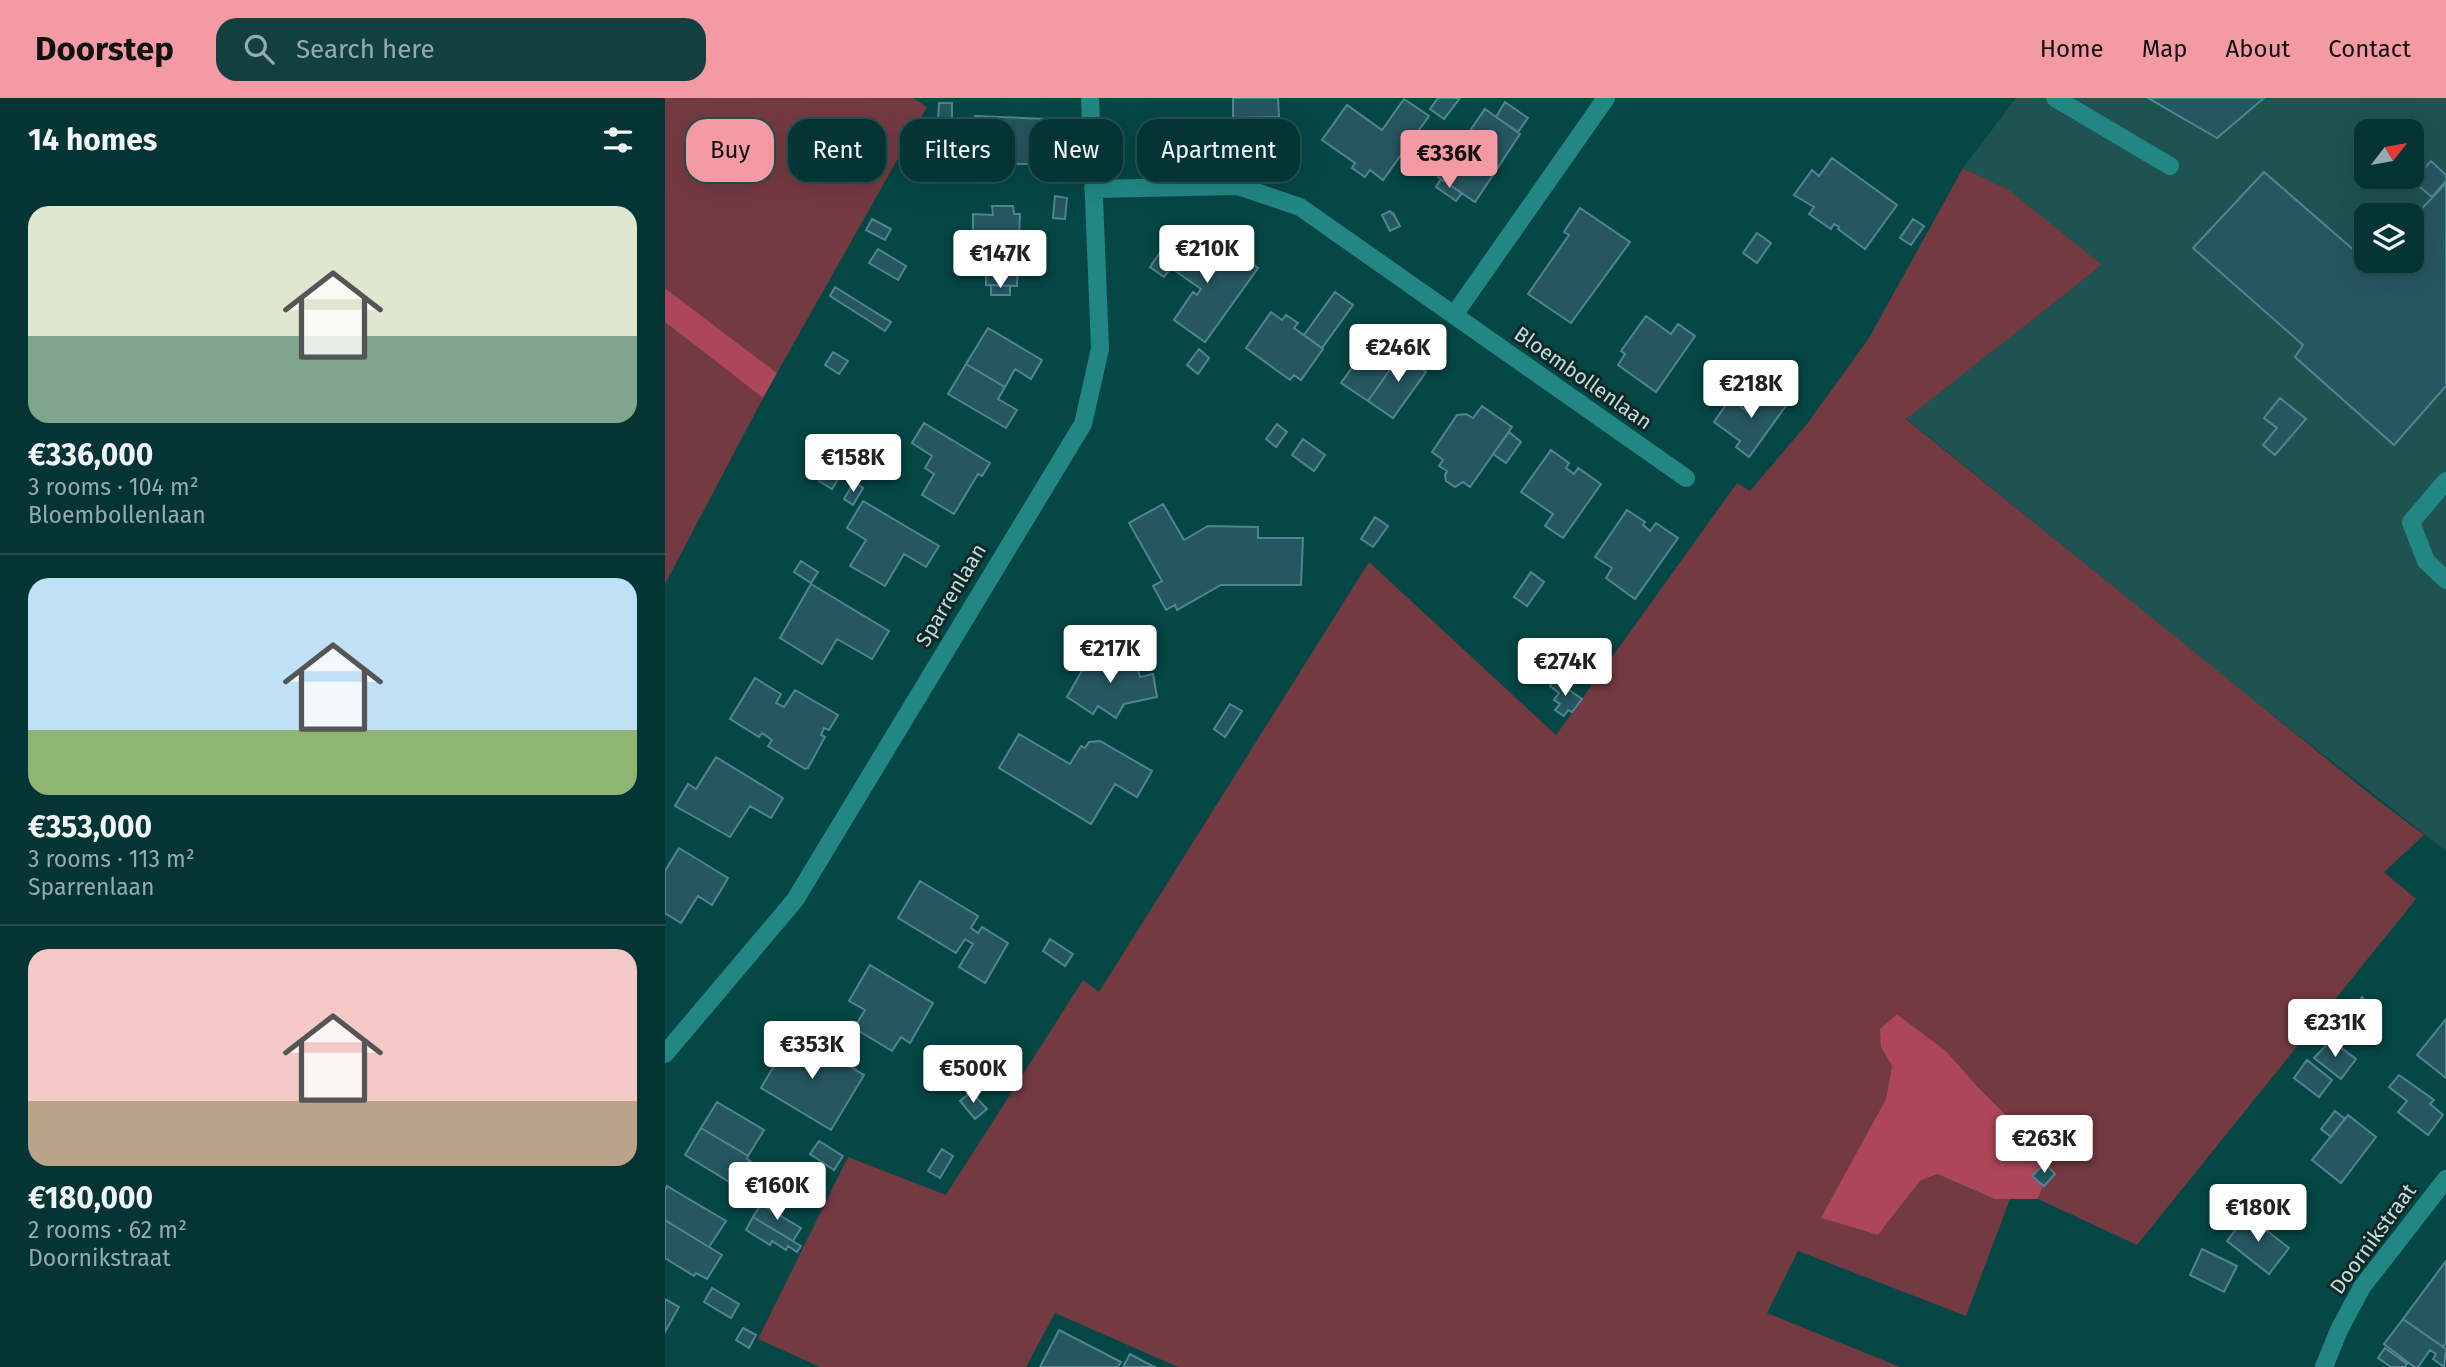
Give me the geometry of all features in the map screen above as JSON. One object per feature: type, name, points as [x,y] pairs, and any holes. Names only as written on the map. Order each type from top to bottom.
[{"type":"street","name":"Sparrenlaan","points":[[665,1054],[795,900],[1083,424],[1100,349],[1090,98]]},
{"type":"street","points":[[1454,315],[1606,98]]},
{"type":"street","points":[[2055,98],[2170,166]]},
{"type":"street","name":"Bloembollenlaan","points":[[1093,190],[1238,186],[1300,207],[1686,478]]},
{"type":"street","points":[[2446,481],[2411,522],[2426,561],[2446,580]]},
{"type":"street","name":"Doornikstraat","points":[[2324,1367],[2339,1330],[2362,1287],[2446,1179]]},
{"type":"shaded area","points":[[665,98],[913,98],[927,107],[920,119],[900,119],[900,155],[886,180],[886,119],[788,119],[788,182],[885,182],[777,373],[665,288]]},
{"type":"shaded area","points":[[2016,98],[2446,98],[2446,851],[2228,680],[1906,418],[2101,266],[2009,190],[1963,168]]},
{"type":"shaded area","points":[[1963,168],[2009,190],[2102,265],[1906,419],[2424,835],[2384,872],[2416,899],[2137,1245],[2038,1199],[2053,1157],[2025,1134],[1946,1051],[1897,1014],[1881,1029],[1881,1047],[1892,1066],[1886,1099],[1822,1218],[1878,1235],[1920,1181],[1937,1174],[1993,1199],[2010,1199],[1966,1316],[1798,1251],[1767,1313],[1900,1367],[1178,1367],[1055,1313],[1026,1367],[820,1367],[758,1339],[848,1157],[946,1195],[1083,980],[1099,992],[1369,562],[1556,735],[1737,483],[1750,491],[1807,424],[1869,338]]},
{"type":"shaded area","points":[[665,288],[777,373],[763,398],[665,322]]},
{"type":"shaded area","points":[[665,322],[763,398],[665,584]]},
{"type":"shaded area","points":[[1897,1014],[1946,1051],[2025,1134],[2053,1157],[2038,1199],[1994,1199],[1937,1174],[1920,1181],[1878,1235],[1821,1218],[1886,1099],[1892,1066],[1881,1047],[1880,1029]]},
{"type":"building","points":[[1233,98],[1278,98],[1279,117],[1233,118]]},
{"type":"building","points":[[1438,98],[1460,98],[1444,119],[1430,109]]},
{"type":"building","points":[[2148,98],[2264,98],[2217,138]]},
{"type":"building","points":[[1404,99],[1429,116],[1383,180],[1370,170],[1365,177],[1352,168],[1355,163],[1322,140],[1347,105],[1382,130]]},
{"type":"building","points":[[1505,102],[1528,118],[1518,132],[1496,117]]},
{"type":"building","points":[[939,103],[952,103],[952,119],[938,119]]},
{"type":"building","points":[[1485,109],[1520,134],[1475,202],[1438,177]]},
{"type":"building","points":[[975,116],[1047,119],[1029,119],[1029,164],[1015,164],[1015,119],[975,119]]},
{"type":"building","points":[[1832,158],[1897,205],[1865,249],[1838,229],[1839,227],[1834,224],[1831,229],[1809,214],[1814,207],[1794,195],[1812,170],[1819,176]]},
{"type":"building","points":[[2431,161],[2446,175],[2446,181],[2432,197],[2422,189],[2424,169]]},
{"type":"building","points":[[2264,172],[2354,250],[2354,273],[2424,273],[2424,206],[2446,183],[2446,386],[2394,445],[2295,357],[2303,345],[2193,248]]},
{"type":"building","points":[[1441,179],[1462,193],[1456,201],[1436,187]]},
{"type":"building","points":[[1055,196],[1067,198],[1065,219],[1053,218]]},
{"type":"building","points":[[992,206],[1013,206],[1014,214],[1020,214],[1017,286],[986,285],[986,265],[972,264],[969,252],[973,236],[973,214],[993,215]]},
{"type":"building","points":[[1580,208],[1630,242],[1571,323],[1528,294],[1569,235],[1564,232]]},
{"type":"building","points":[[1390,211],[1400,226],[1390,231],[1382,215]]},
{"type":"building","points":[[872,219],[891,229],[885,240],[866,230]]},
{"type":"building","points":[[1913,219],[1924,226],[1911,245],[1900,238]]},
{"type":"building","points":[[1757,233],[1771,243],[1757,263],[1743,253]]},
{"type":"building","points":[[1190,239],[1221,262],[1231,249],[1258,268],[1205,342],[1174,320],[1193,292],[1197,295],[1201,289],[1171,268],[1164,277],[1150,267],[1161,251],[1175,260]]},
{"type":"building","points":[[878,249],[906,266],[898,280],[869,263]]},
{"type":"building","points":[[991,285],[1010,286],[1010,295],[991,295]]},
{"type":"building","points":[[835,287],[891,322],[885,331],[830,296]]},
{"type":"building","points":[[1335,292],[1353,305],[1322,348],[1304,335]]},
{"type":"building","points":[[1271,312],[1282,320],[1286,315],[1298,323],[1294,328],[1323,349],[1301,380],[1294,375],[1290,380],[1246,348]]},
{"type":"building","points":[[1646,316],[1671,334],[1678,324],[1695,336],[1656,392],[1618,365],[1625,354],[1621,351]]},
{"type":"building","points":[[988,328],[1042,360],[1031,379],[1015,369],[1005,387],[966,364]]},
{"type":"building","points":[[1375,336],[1387,345],[1392,338],[1406,347],[1368,401],[1341,383]]},
{"type":"building","points":[[1406,347],[1419,356],[1413,363],[1426,372],[1393,418],[1368,401]]},
{"type":"building","points":[[1199,349],[1209,358],[1198,374],[1187,365]]},
{"type":"building","points":[[833,352],[848,361],[839,374],[825,365]]},
{"type":"building","points":[[966,364],[1005,387],[998,399],[1017,410],[1006,428],[948,394]]},
{"type":"building","points":[[1766,387],[1788,403],[1749,457],[1736,447],[1740,441],[1714,422],[1730,399],[1748,412]]},
{"type":"building","points":[[2280,398],[2306,419],[2275,455],[2263,445],[2277,428],[2264,418]]},
{"type":"building","points":[[1482,406],[1512,427],[1470,487],[1463,482],[1455,487],[1446,481],[1447,471],[1439,466],[1443,460],[1432,452],[1457,415],[1466,414],[1473,418]]},
{"type":"building","points":[[924,423],[990,463],[982,476],[978,474],[954,514],[922,495],[934,474],[925,468],[932,456],[912,443]]},
{"type":"building","points":[[1277,424],[1287,432],[1276,447],[1266,439]]},
{"type":"building","points":[[1509,432],[1521,442],[1506,463],[1493,454]]},
{"type":"building","points":[[1303,439],[1325,455],[1314,471],[1292,455]]},
{"type":"building","points":[[1551,450],[1569,463],[1566,468],[1574,474],[1578,468],[1601,484],[1563,538],[1545,526],[1553,514],[1521,492]]},
{"type":"building","points":[[827,467],[841,474],[832,489],[819,481]]},
{"type":"building","points":[[854,482],[863,488],[853,505],[844,499]]},
{"type":"building","points":[[863,501],[939,546],[926,567],[904,554],[885,586],[850,566],[866,540],[847,528]]},
{"type":"building","points":[[1163,504],[1184,540],[1208,526],[1258,527],[1258,538],[1303,538],[1301,585],[1221,585],[1177,610],[1175,605],[1166,610],[1153,586],[1162,581],[1129,523]]},
{"type":"building","points":[[1627,510],[1645,522],[1643,525],[1650,531],[1656,523],[1678,538],[1635,599],[1606,578],[1612,568],[1595,557]]},
{"type":"building","points":[[1375,517],[1388,526],[1373,547],[1361,539]]},
{"type":"building","points":[[801,561],[818,572],[811,583],[794,572]]},
{"type":"building","points":[[1531,572],[1544,582],[1527,606],[1514,597]]},
{"type":"building","points":[[811,584],[889,631],[872,659],[837,639],[822,664],[780,638]]},
{"type":"building","points":[[1091,649],[1122,668],[1137,665],[1140,677],[1153,674],[1157,697],[1124,704],[1116,718],[1098,706],[1093,714],[1067,697],[1083,669],[1081,664]]},
{"type":"building","points":[[755,678],[781,694],[776,703],[784,707],[795,690],[838,715],[829,730],[824,728],[821,735],[825,737],[808,768],[805,769],[768,746],[772,740],[762,733],[759,737],[730,719]]},
{"type":"building","points":[[1554,679],[1582,699],[1572,712],[1568,710],[1564,716],[1555,710],[1560,704],[1554,700],[1559,693],[1550,686]]},
{"type":"building","points":[[1230,704],[1242,711],[1225,737],[1214,729]]},
{"type":"building","points":[[1019,734],[1070,764],[1081,746],[1085,748],[1089,742],[1100,741],[1152,771],[1137,797],[1115,784],[1091,824],[999,768]]},
{"type":"building","points":[[716,757],[783,798],[771,818],[750,806],[730,837],[675,806],[688,784],[696,789]]},
{"type":"building","points":[[679,848],[728,878],[712,905],[698,896],[681,923],[665,913],[665,871]]},
{"type":"building","points":[[920,881],[978,916],[971,928],[978,933],[982,927],[1008,943],[985,983],[959,967],[973,944],[965,939],[956,953],[898,918]]},
{"type":"building","points":[[1050,939],[1073,954],[1065,966],[1043,951]]},
{"type":"building","points":[[870,965],[933,1003],[910,1043],[901,1037],[892,1051],[854,1028],[865,1010],[849,1001]]},
{"type":"building","points":[[2362,997],[2370,1004],[2355,1022],[2347,1015]]},
{"type":"building","points":[[2446,1019],[2446,1078],[2417,1055]]},
{"type":"building","points":[[794,1032],[864,1075],[831,1130],[761,1088]]},
{"type":"building","points":[[2331,1040],[2356,1059],[2341,1079],[2314,1058]]},
{"type":"building","points":[[2307,1060],[2332,1080],[2319,1097],[2294,1078]]},
{"type":"building","points":[[2399,1075],[2434,1100],[2430,1104],[2443,1115],[2428,1135],[2398,1112],[2407,1101],[2389,1087]]},
{"type":"building","points":[[971,1092],[987,1109],[975,1119],[960,1101]]},
{"type":"building","points":[[717,1102],[764,1130],[748,1156],[701,1128]]},
{"type":"building","points":[[2335,1111],[2345,1119],[2331,1137],[2321,1129]]},
{"type":"building","points":[[2348,1115],[2376,1137],[2341,1183],[2312,1160]]},
{"type":"building","points":[[701,1128],[748,1156],[747,1159],[755,1164],[741,1189],[685,1155]]},
{"type":"building","points":[[819,1141],[843,1156],[834,1170],[810,1154]]},
{"type":"building","points":[[942,1149],[953,1156],[940,1178],[928,1171]]},
{"type":"building","points":[[2045,1163],[2055,1174],[2044,1186],[2032,1176]]},
{"type":"building","points":[[667,1186],[726,1221],[709,1247],[665,1220]]},
{"type":"building","points":[[761,1204],[801,1228],[793,1241],[753,1217]]},
{"type":"building","points":[[2247,1215],[2289,1248],[2269,1274],[2227,1241]]},
{"type":"building","points":[[753,1217],[801,1246],[797,1252],[788,1246],[786,1250],[772,1241],[770,1245],[746,1230]]},
{"type":"building","points":[[665,1220],[722,1255],[707,1279],[696,1273],[694,1276],[665,1258]]},
{"type":"building","points":[[2202,1249],[2237,1266],[2224,1292],[2190,1275]]},
{"type":"building","points":[[2446,1261],[2446,1343],[2443,1347],[2403,1319]]},
{"type":"building","points":[[712,1288],[739,1304],[731,1318],[704,1302]]},
{"type":"building","points":[[665,1299],[679,1307],[665,1332]]},
{"type":"building","points":[[2403,1319],[2446,1349],[2444,1367],[2433,1359],[2436,1354],[2430,1350],[2418,1367],[2414,1367],[2384,1344]]},
{"type":"building","points":[[743,1328],[756,1335],[749,1348],[736,1340]]},
{"type":"building","points":[[1059,1330],[1121,1362],[1118,1367],[1040,1367]]},
{"type":"building","points":[[2385,1348],[2407,1364],[2405,1367],[2391,1367],[2378,1358]]},
{"type":"building","points":[[1130,1354],[1152,1366],[1156,1367],[1123,1367]]}]
